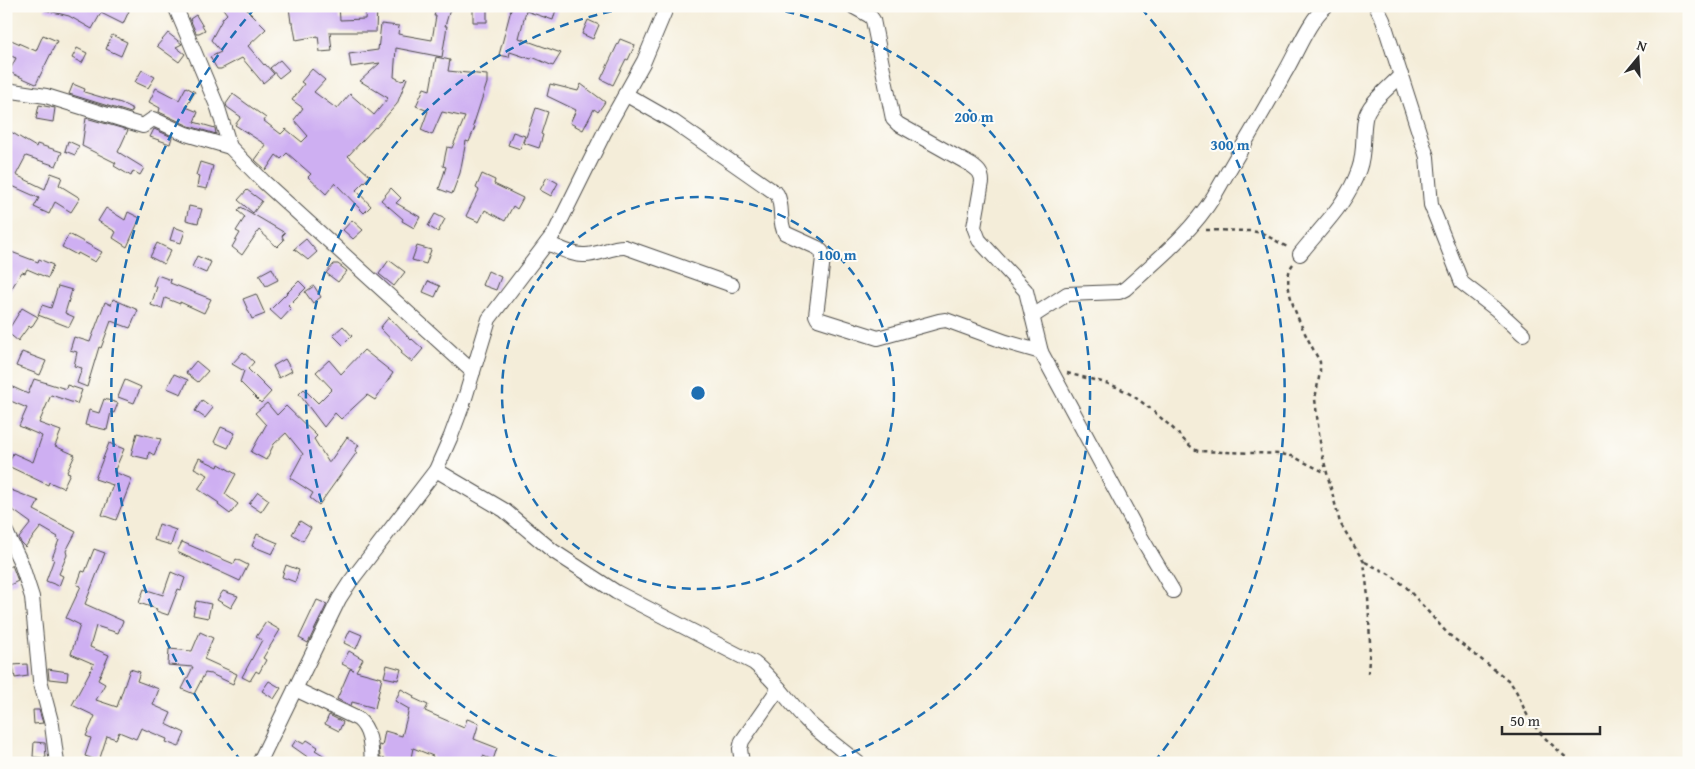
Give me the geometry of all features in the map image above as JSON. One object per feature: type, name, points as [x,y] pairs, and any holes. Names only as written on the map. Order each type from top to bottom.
[{"type":"street","points":[[175,6],[218,108],[230,146],[264,182],[473,372]]},
{"type":"street","points":[[259,763],[339,599],[436,470],[451,436],[489,319],[558,226],[604,131],[644,61],[668,6]]},
{"type":"street","points":[[852,6],[874,20],[893,119],[898,124],[971,165],[982,175],[974,227],[975,233],[979,240],[1026,291],[1041,352],[1138,532],[1173,591]]},
{"type":"street","points":[[1033,316],[1067,294],[1119,292],[1125,289],[1187,232],[1204,212],[1214,196],[1312,22],[1326,6]]},
{"type":"street","points":[[1376,6],[1383,20],[1427,157],[1431,205],[1462,284],[1497,310],[1523,334]]},
{"type":"street","points":[[1300,254],[1342,206],[1359,169],[1363,152],[1365,118],[1369,108],[1401,76]]},
{"type":"street","points":[[6,90],[46,96],[143,126],[153,119],[186,134],[230,146]]},
{"type":"street","points":[[625,94],[674,122],[777,194],[781,201],[782,229],[785,233],[818,248],[822,252],[823,258],[816,315],[818,319],[878,338],[946,320],[1006,342],[1041,352]]},
{"type":"street","points":[[547,243],[586,256],[625,247],[732,286]]},
{"type":"street","points":[[436,470],[504,510],[553,551],[616,592],[754,663],[766,673],[806,720],[858,763]]},
{"type":"street","points":[[6,532],[21,563],[32,597],[40,680],[52,725],[57,763]]},
{"type":"street","points":[[742,763],[740,749],[742,741],[778,688]]},
{"type":"street","points":[[295,689],[358,719],[364,724],[372,744],[372,763]]},
{"type":"path","points":[[1187,232],[1223,230],[1257,232],[1300,254],[1290,267],[1287,279],[1294,309],[1320,362],[1315,399],[1321,450],[1326,473],[1340,523],[1364,562],[1370,643],[1368,674]]},
{"type":"path","points":[[1050,369],[1120,389],[1143,403],[1175,429],[1192,448],[1198,451],[1281,454],[1292,456],[1326,473]]},
{"type":"path","points":[[1364,562],[1391,575],[1406,588],[1448,634],[1508,680],[1516,689],[1530,720],[1552,745],[1572,763]]},
{"type":"building","points":[[46,6],[119,6],[129,11],[123,24],[101,13],[92,29],[69,16],[45,10]]},
{"type":"building","points":[[221,6],[243,6],[266,29],[248,46],[274,74],[263,83],[242,58],[221,69],[217,69],[210,57],[221,52],[211,40],[227,14]]},
{"type":"building","points":[[339,6],[340,20],[365,19],[366,6],[377,6],[376,32],[330,32],[332,51],[320,52],[318,36],[296,40],[289,7]]},
{"type":"building","points":[[437,6],[451,6],[445,26],[447,26],[442,57],[396,48],[394,77],[402,81],[407,78],[397,104],[348,156],[370,176],[356,190],[371,206],[364,213],[335,183],[326,194],[308,177],[311,174],[287,153],[281,159],[276,155],[266,170],[255,160],[266,145],[235,125],[241,117],[227,107],[226,104],[233,94],[266,118],[264,121],[281,134],[286,129],[302,142],[308,136],[294,120],[303,108],[292,100],[304,84],[301,82],[312,69],[325,80],[314,92],[337,109],[350,94],[374,115],[388,98],[360,81],[380,63],[351,67],[349,54],[378,50],[381,24],[399,26],[398,34],[432,40],[436,16],[434,16]]},
{"type":"building","points":[[487,6],[487,22],[473,22],[473,7]]},
{"type":"building","points":[[512,6],[557,6],[553,20],[526,11],[519,38],[561,53],[553,66],[532,57],[531,59],[510,52],[509,57],[499,55]]},
{"type":"building","points":[[196,15],[205,30],[199,33],[196,33],[190,19]]},
{"type":"building","points":[[588,20],[599,25],[593,39],[582,34]]},
{"type":"building","points":[[168,33],[182,44],[176,47],[185,54],[179,62],[157,46]]},
{"type":"building","points":[[43,35],[57,41],[36,84],[9,72],[16,58],[6,54],[6,45],[9,39],[36,51]]},
{"type":"building","points":[[112,35],[127,42],[121,56],[106,49]]},
{"type":"building","points":[[620,39],[635,45],[613,85],[601,79]]},
{"type":"building","points":[[77,48],[87,53],[82,63],[72,58]]},
{"type":"building","points":[[436,57],[450,60],[448,71],[487,75],[487,83],[473,126],[475,127],[469,142],[466,141],[460,173],[452,194],[439,189],[446,167],[443,166],[447,147],[452,148],[465,117],[442,112],[432,135],[421,130],[428,111],[416,106],[424,88],[430,90]]},
{"type":"building","points":[[280,60],[289,70],[279,78],[270,68]]},
{"type":"building","points":[[142,70],[155,77],[148,88],[135,82]]},
{"type":"building","points":[[73,84],[85,89],[84,92],[121,103],[133,109],[131,113],[69,94]]},
{"type":"building","points":[[550,84],[578,91],[581,84],[605,102],[598,112],[594,109],[583,130],[570,123],[576,110],[547,96]]},
{"type":"building","points":[[186,87],[195,92],[186,107],[198,112],[194,122],[215,128],[216,134],[189,126],[159,112],[160,108],[149,102],[156,88],[179,100]]},
{"type":"building","points":[[39,105],[55,108],[53,122],[36,119]]},
{"type":"building","points":[[536,108],[548,112],[539,148],[524,143]]},
{"type":"building","points":[[86,118],[128,130],[118,152],[144,168],[140,175],[133,171],[131,176],[114,166],[116,163],[82,146]]},
{"type":"building","points":[[6,129],[36,147],[37,144],[62,152],[56,166],[26,156],[16,175],[45,189],[51,173],[62,177],[59,185],[80,198],[71,212],[55,202],[49,214],[34,207],[39,198],[10,185],[6,193]]},
{"type":"building","points":[[154,129],[172,137],[170,144],[150,137]]},
{"type":"building","points":[[513,132],[525,136],[520,149],[508,145]]},
{"type":"building","points":[[68,141],[79,146],[75,155],[65,151]]},
{"type":"building","points":[[200,162],[213,166],[207,189],[197,187],[199,176],[196,175]]},
{"type":"building","points":[[482,174],[495,180],[494,184],[523,198],[517,209],[513,206],[505,221],[485,210],[479,222],[466,216],[479,190],[476,188]]},
{"type":"building","points":[[547,177],[558,183],[551,196],[540,190]]},
{"type":"building","points":[[391,188],[401,198],[396,203],[420,217],[414,228],[402,221],[403,219],[381,200]]},
{"type":"building","points":[[247,190],[262,201],[253,213],[238,200]]},
{"type":"building","points":[[189,206],[202,209],[198,223],[186,220]]},
{"type":"building","points":[[241,207],[285,233],[282,236],[284,240],[277,247],[259,230],[242,255],[232,247],[240,233],[236,231],[245,217],[238,211]]},
{"type":"building","points":[[106,208],[125,220],[128,212],[140,218],[127,247],[113,238],[116,232],[98,221]]},
{"type":"building","points":[[435,214],[445,219],[438,232],[428,226]]},
{"type":"building","points":[[352,220],[363,230],[353,239],[343,230]]},
{"type":"building","points":[[174,227],[185,231],[181,243],[170,240]]},
{"type":"building","points":[[69,234],[102,252],[95,262],[62,247]]},
{"type":"building","points":[[306,239],[317,252],[308,260],[294,249]]},
{"type":"building","points":[[157,243],[171,250],[164,264],[150,257]]},
{"type":"building","points":[[417,246],[431,250],[426,264],[412,260]]},
{"type":"building","points":[[6,250],[38,262],[39,259],[53,265],[48,278],[27,269],[25,273],[22,272],[6,297]]},
{"type":"building","points":[[197,256],[211,262],[206,273],[192,267]]},
{"type":"building","points":[[389,260],[405,272],[394,286],[379,274]]},
{"type":"building","points":[[334,264],[338,264],[347,271],[338,282],[326,273]]},
{"type":"building","points":[[272,268],[278,280],[266,286],[259,275]]},
{"type":"building","points":[[488,271],[501,277],[496,290],[482,285]]},
{"type":"building","points":[[157,275],[171,280],[170,283],[211,299],[204,313],[180,302],[180,304],[165,298],[162,309],[151,305],[157,287],[153,286]]},
{"type":"building","points":[[299,281],[306,288],[288,306],[291,309],[281,320],[270,310]]},
{"type":"building","points":[[428,281],[440,286],[435,297],[423,292]]},
{"type":"building","points":[[58,286],[72,290],[65,313],[74,317],[69,327],[38,315],[42,305],[51,308]]},
{"type":"building","points":[[314,286],[321,297],[313,303],[305,292]]},
{"type":"building","points":[[256,294],[265,314],[252,319],[243,299]]},
{"type":"building","points":[[113,299],[138,310],[130,328],[111,321],[101,348],[99,347],[87,387],[77,383],[82,368],[74,366],[77,352],[70,350],[74,337],[90,342],[105,302],[111,305]]},
{"type":"building","points":[[22,308],[38,317],[31,328],[29,326],[18,341],[7,332]]},
{"type":"building","points":[[389,317],[411,340],[423,349],[412,362],[401,353],[402,351],[380,328]]},
{"type":"building","points":[[343,326],[352,336],[343,345],[333,335]]},
{"type":"building","points":[[364,350],[393,373],[375,400],[367,395],[341,419],[335,413],[324,427],[299,394],[304,389],[318,403],[332,389],[316,372],[329,360],[341,374]]},
{"type":"building","points":[[22,352],[46,361],[40,375],[16,366]]},
{"type":"building","points":[[243,352],[254,362],[248,369],[271,392],[261,403],[240,382],[244,371],[232,364]]},
{"type":"building","points":[[285,359],[292,371],[279,378],[273,366]]},
{"type":"building","points":[[196,361],[208,371],[198,382],[186,373]]},
{"type":"building","points":[[174,374],[188,380],[181,394],[167,388]]},
{"type":"building","points":[[34,379],[66,389],[67,385],[82,390],[77,404],[51,395],[39,423],[61,431],[55,446],[75,455],[67,472],[70,473],[63,488],[49,482],[48,485],[8,466],[13,453],[33,462],[42,436],[19,426],[27,408],[6,399],[6,384],[28,394]]},
{"type":"building","points":[[125,380],[141,387],[134,403],[118,397]]},
{"type":"building","points":[[104,399],[118,403],[114,413],[111,412],[107,430],[85,425],[89,410],[99,413]]},
{"type":"building","points":[[202,400],[213,408],[205,418],[195,411]]},
{"type":"building","points":[[267,403],[277,415],[286,406],[317,436],[314,439],[329,463],[347,437],[359,445],[355,451],[357,452],[319,505],[310,498],[313,493],[290,478],[303,454],[286,433],[274,444],[266,460],[251,452],[266,425],[255,413]]},
{"type":"building","points":[[221,427],[235,433],[228,448],[214,442]]},
{"type":"building","points":[[137,433],[161,439],[154,455],[149,452],[148,459],[131,455]]},
{"type":"building","points":[[109,443],[124,449],[114,472],[132,479],[116,520],[102,515],[113,485],[95,479]]},
{"type":"building","points":[[199,458],[218,467],[219,464],[236,474],[225,494],[238,504],[230,514],[218,505],[219,503],[198,489],[208,475],[194,468]]},
{"type":"building","points":[[6,488],[39,501],[34,510],[76,532],[66,551],[67,555],[59,574],[63,576],[59,586],[46,581],[54,559],[52,558],[59,540],[57,539],[58,537],[41,527],[25,547],[19,538],[31,523],[6,505]]},
{"type":"building","points":[[258,492],[269,500],[261,512],[249,504]]},
{"type":"building","points":[[300,521],[311,528],[303,541],[292,534]]},
{"type":"building","points":[[159,524],[176,530],[171,545],[154,540]]},
{"type":"building","points":[[257,534],[278,543],[272,554],[252,546]]},
{"type":"building","points":[[182,542],[234,564],[236,559],[248,565],[240,581],[177,552]]},
{"type":"building","points":[[94,549],[105,553],[85,604],[123,621],[118,633],[96,626],[90,647],[109,655],[98,680],[105,684],[96,700],[117,707],[130,669],[140,672],[137,681],[159,689],[153,705],[171,713],[166,724],[185,733],[179,747],[166,742],[167,739],[141,728],[136,739],[119,732],[116,739],[107,736],[99,761],[85,756],[91,738],[86,736],[95,716],[72,705],[94,664],[71,654],[80,625],[66,618],[81,586],[77,585],[82,571],[85,572]]},
{"type":"building","points":[[12,565],[18,581],[6,587],[6,569]]},
{"type":"building","points":[[286,565],[299,570],[295,582],[282,577]]},
{"type":"building","points":[[171,572],[185,578],[181,590],[178,589],[168,615],[139,603],[144,589],[163,595]]},
{"type":"building","points":[[223,591],[238,596],[231,608],[217,600]]},
{"type":"building","points":[[317,600],[327,604],[308,643],[299,638]]},
{"type":"building","points":[[196,601],[211,604],[208,618],[193,615]]},
{"type":"building","points":[[266,622],[280,630],[263,658],[266,660],[259,673],[256,671],[250,681],[242,677],[262,640],[256,637]]},
{"type":"building","points":[[350,630],[362,635],[356,649],[344,643]]},
{"type":"building","points":[[200,632],[213,638],[204,659],[237,674],[233,684],[205,673],[194,694],[182,689],[193,667],[168,665],[169,649],[192,651]]},
{"type":"building","points":[[349,651],[363,659],[356,671],[382,678],[375,708],[352,702],[351,706],[337,699],[350,669],[354,670],[342,664]]},
{"type":"building","points":[[27,664],[28,676],[15,678],[13,665]]},
{"type":"building","points":[[387,665],[401,669],[398,680],[384,677]]},
{"type":"building","points":[[48,669],[68,672],[67,681],[49,679]]},
{"type":"building","points":[[269,681],[281,688],[274,699],[262,691]]},
{"type":"building","points":[[401,689],[414,696],[413,698],[428,705],[425,711],[464,728],[467,719],[479,723],[474,739],[497,748],[493,760],[483,756],[482,763],[431,763],[433,756],[413,748],[410,763],[397,763],[398,761],[380,758],[379,745],[382,746],[385,731],[402,736],[409,709],[395,701]]},
{"type":"building","points":[[33,710],[39,710],[43,723],[34,724]]},
{"type":"building","points":[[329,715],[343,722],[339,731],[325,724]]},
{"type":"building","points":[[296,740],[304,744],[307,740],[318,747],[315,750],[336,763],[316,763],[292,746]]},
{"type":"building","points":[[34,742],[45,743],[46,758],[33,757]]}]
